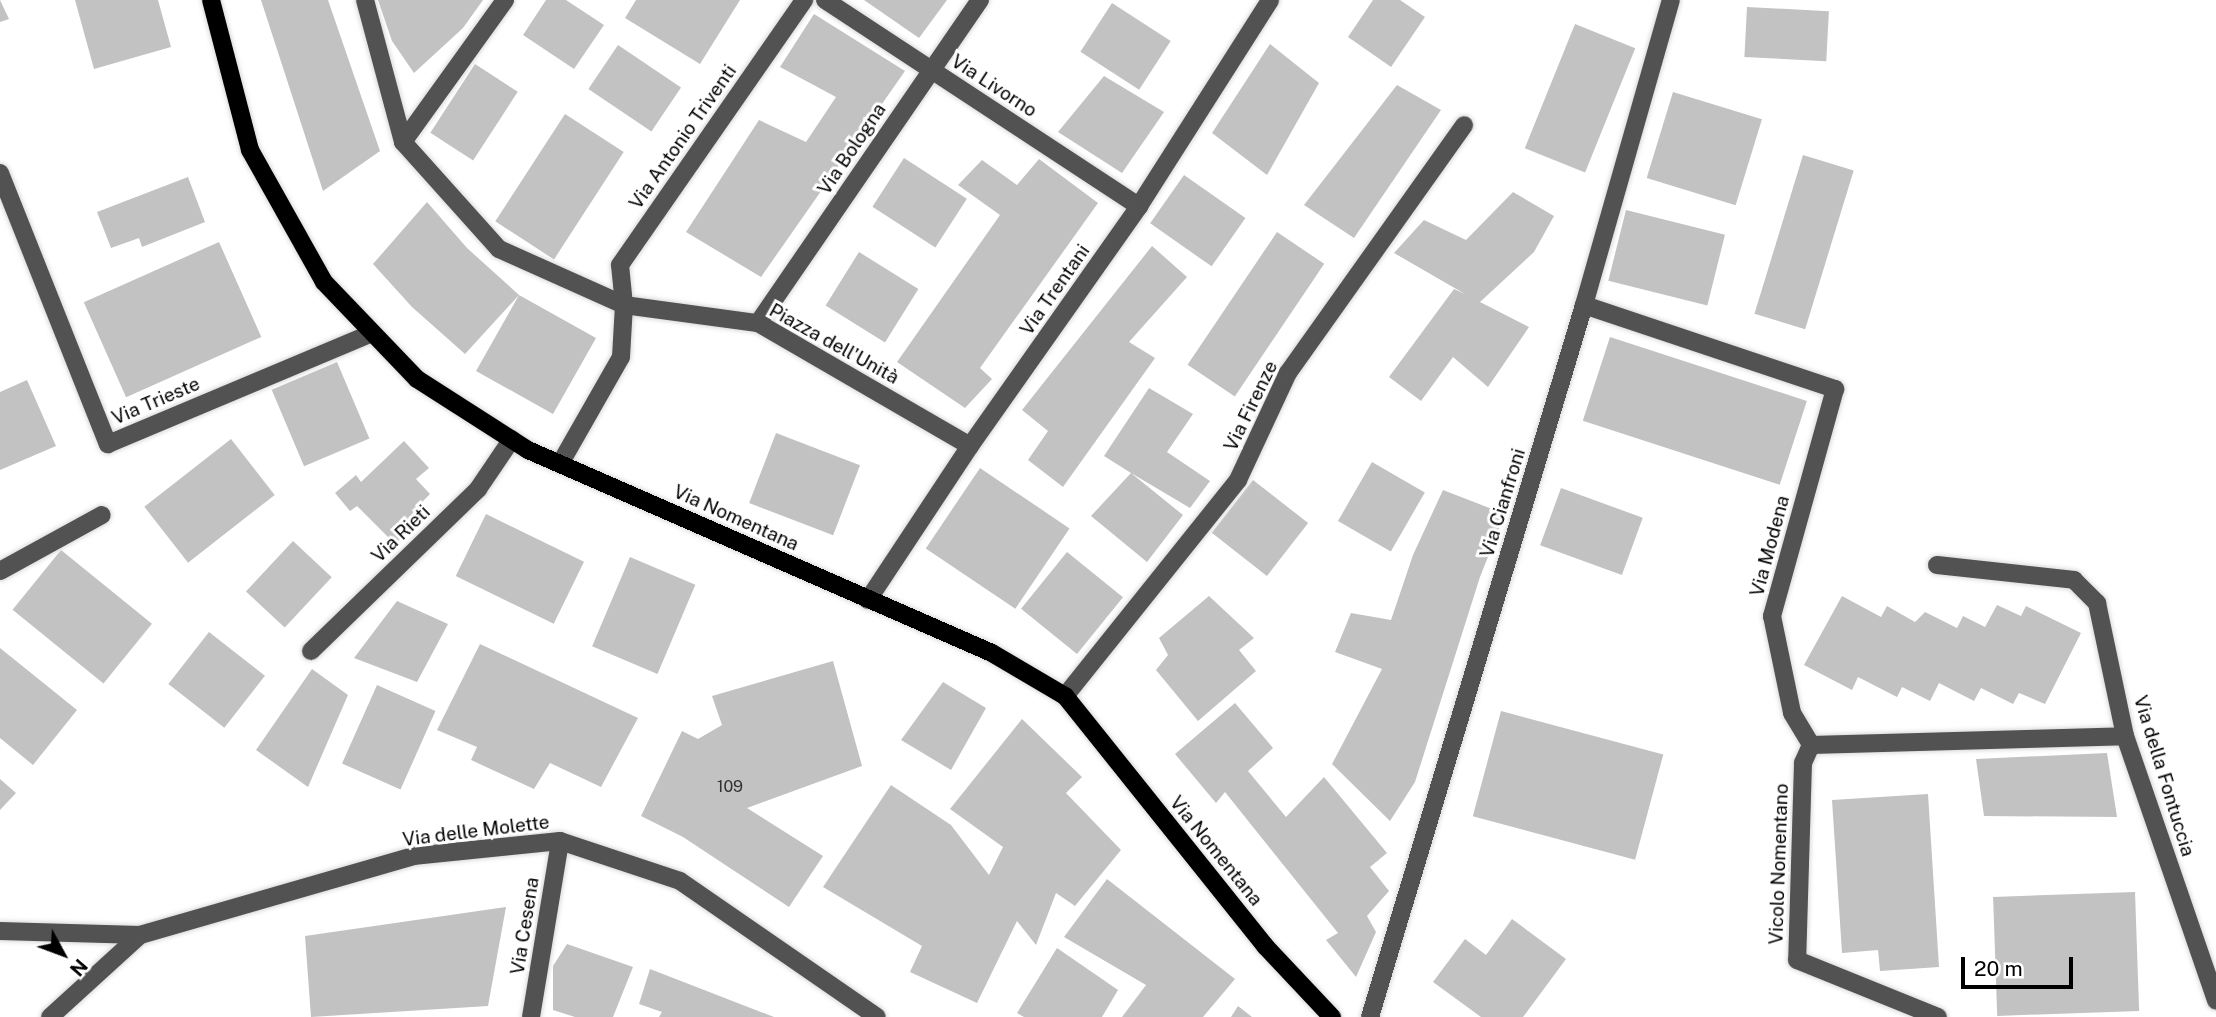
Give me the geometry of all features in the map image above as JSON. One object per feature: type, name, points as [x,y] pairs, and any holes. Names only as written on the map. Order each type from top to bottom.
[{"type":"main road","name":"Via Nomentana","points":[[211,0],[250,150],[324,282],[417,379],[512,439],[560,464],[992,653],[1065,696],[1265,946],[1332,1017]]},
{"type":"street","points":[[365,0],[403,142]]},
{"type":"street","points":[[403,142],[505,0]]},
{"type":"street","name":"Via Antonio Triventi","points":[[560,464],[621,357],[624,305],[620,265],[804,0]]},
{"type":"street","name":"Via Livorno","points":[[825,0],[1139,206]]},
{"type":"street","name":"Via Bologna","points":[[758,323],[980,0]]},
{"type":"street","name":"Via Trentani","points":[[868,600],[970,446],[1139,206],[1270,0]]},
{"type":"street","name":"Via Cianfroni","points":[[1370,1017],[1584,305],[1671,0]]},
{"type":"street","name":"Via Firenze","points":[[1065,696],[1238,480],[1288,373],[1464,125]]},
{"type":"street","name":"Piazza dell'Unità","points":[[403,142],[499,249],[624,305],[758,323],[970,446]]},
{"type":"street","name":"Via Trieste","points":[[0,173],[108,444],[372,333]]},
{"type":"street","name":"Via Modena","points":[[1584,305],[1835,390],[1772,616],[1792,713],[1811,745]]},
{"type":"street","name":"Via Rieti","points":[[312,650],[478,489],[512,439]]},
{"type":"street","points":[[0,571],[102,514]]},
{"type":"street","name":"Via della Fontuccia","points":[[1937,565],[2074,580],[2096,603],[2125,736],[2216,1001]]},
{"type":"street","points":[[1811,745],[2125,736]]},
{"type":"street","name":"Vicolo Nomentano","points":[[1811,745],[1803,763],[1797,960],[1938,1017]]},
{"type":"street","name":"Via delle Molette","points":[[0,931],[140,935],[413,856],[560,841],[680,881],[877,1017]]},
{"type":"street","name":"Via Cesena","points":[[531,1017],[560,841]]},
{"type":"street","points":[[51,1017],[140,935]]},
{"type":"building","points":[[0,0],[9,19],[0,22]]},
{"type":"building","points":[[75,0],[158,0],[171,47],[94,69]]},
{"type":"building","points":[[261,0],[328,0],[380,151],[323,191]]},
{"type":"building","points":[[378,0],[483,0],[463,28],[414,73],[392,41]]},
{"type":"building","points":[[546,0],[566,0],[604,25],[574,69],[523,35]]},
{"type":"building","points":[[636,0],[740,0],[700,64],[625,18]]},
{"type":"building","points":[[864,0],[947,0],[919,38]]},
{"type":"building","points":[[1373,0],[1400,0],[1425,17],[1391,67],[1348,37]]},
{"type":"building","points":[[1112,3],[1171,41],[1139,90],[1080,52]]},
{"type":"building","points":[[1747,7],[1829,11],[1826,61],[1744,57]]},
{"type":"building","points":[[814,14],[905,71],[761,277],[686,232],[759,120],[806,142],[836,97],[780,67]]},
{"type":"building","points":[[1575,24],[1635,48],[1585,173],[1525,148]]},
{"type":"building","points":[[1270,44],[1319,83],[1267,175],[1212,133]]},
{"type":"building","points":[[618,45],[681,87],[651,131],[588,89]]},
{"type":"building","points":[[475,64],[518,92],[473,161],[430,133]]},
{"type":"building","points":[[1104,76],[1164,112],[1122,173],[1058,132]]},
{"type":"building","points":[[1397,85],[1441,110],[1354,238],[1304,205]]},
{"type":"building","points":[[1673,92],[1762,119],[1736,205],[1647,178]]},
{"type":"building","points":[[565,114],[624,152],[554,259],[495,221]]},
{"type":"building","points":[[1803,155],[1854,170],[1805,329],[1754,314]]},
{"type":"building","points":[[904,158],[967,199],[935,247],[872,207]]},
{"type":"building","points":[[1039,159],[1098,203],[980,368],[992,379],[965,408],[897,362],[1000,215],[958,185],[982,160],[1017,185]]},
{"type":"building","points":[[1184,175],[1245,218],[1212,266],[1150,223]]},
{"type":"building","points":[[188,177],[205,222],[142,247],[139,238],[111,248],[97,212]]},
{"type":"building","points":[[1513,192],[1554,216],[1534,252],[1480,302],[1529,327],[1488,387],[1453,357],[1421,401],[1389,377],[1454,289],[1465,294],[1394,253],[1424,220],[1466,240]]},
{"type":"building","points":[[427,202],[467,248],[519,295],[465,354],[412,307],[373,264]]},
{"type":"building","points":[[1626,210],[1725,235],[1707,306],[1608,281]]},
{"type":"building","points":[[1277,232],[1324,264],[1235,397],[1188,365]]},
{"type":"building","points":[[219,242],[261,337],[126,397],[84,302]]},
{"type":"building","points":[[1152,246],[1187,277],[1129,342],[1155,358],[1063,487],[1028,460],[1048,431],[1022,410]]},
{"type":"building","points":[[859,252],[918,289],[885,343],[826,305]]},
{"type":"building","points":[[519,295],[596,338],[553,414],[476,371]]},
{"type":"building","points":[[1610,337],[1807,401],[1780,485],[1583,421]]},
{"type":"building","points":[[337,362],[369,438],[304,466],[272,390]]},
{"type":"building","points":[[27,380],[56,446],[0,470],[0,392]]},
{"type":"building","points":[[1149,388],[1193,414],[1167,452],[1210,481],[1190,508],[1104,456]]},
{"type":"building","points":[[776,433],[860,465],[833,535],[749,503]]},
{"type":"building","points":[[231,439],[275,495],[188,563],[144,507]]},
{"type":"building","points":[[404,441],[429,468],[416,479],[430,494],[419,505],[429,513],[395,544],[357,506],[350,511],[335,493],[356,475],[361,482]]},
{"type":"building","points":[[1372,462],[1425,492],[1391,551],[1338,521]]},
{"type":"building","points":[[980,468],[1070,528],[1015,609],[926,548]]},
{"type":"building","points":[[1131,473],[1183,515],[1147,562],[1091,516]]},
{"type":"building","points":[[1253,480],[1308,523],[1267,576],[1212,533]]},
{"type":"building","points":[[1561,488],[1643,518],[1622,575],[1540,545]]},
{"type":"building","points":[[1443,490],[1505,514],[1480,577],[1415,782],[1390,821],[1332,764],[1382,669],[1335,652],[1351,613],[1391,620],[1413,555]]},
{"type":"building","points":[[486,514],[584,562],[554,624],[456,576]]},
{"type":"building","points":[[293,541],[332,577],[285,628],[246,591]]},
{"type":"building","points":[[61,550],[152,624],[103,683],[13,610]]},
{"type":"building","points":[[1067,552],[1123,597],[1077,654],[1021,609]]},
{"type":"building","points":[[630,557],[695,585],[657,674],[592,646]]},
{"type":"building","points":[[1209,596],[1254,638],[1239,650],[1256,671],[1198,721],[1156,670],[1168,655],[1159,638]]},
{"type":"building","points":[[1842,596],[1881,617],[1887,606],[1915,622],[1925,612],[1957,628],[1963,616],[1985,627],[1997,605],[2021,616],[2026,606],[2081,633],[2045,704],[2019,693],[2013,704],[1981,688],[1974,701],[1939,683],[1930,701],[1902,687],[1897,697],[1858,677],[1852,690],[1804,665]]},
{"type":"building","points":[[397,601],[448,624],[417,682],[354,658]]},
{"type":"building","points":[[209,632],[265,676],[224,728],[168,684]]},
{"type":"building","points":[[480,644],[638,718],[601,787],[550,763],[534,789],[471,760],[477,747],[437,730]]},
{"type":"building","points":[[0,648],[77,710],[33,765],[0,738]]},
{"type":"building","points":[[833,661],[862,766],[747,808],[823,856],[789,907],[683,837],[641,816],[682,731],[698,739],[722,725],[712,696]]},
{"type":"building","points":[[312,669],[348,695],[308,787],[256,750]]},
{"type":"building","points":[[943,682],[986,708],[951,770],[901,740]]},
{"type":"building","points":[[377,685],[435,711],[400,790],[342,764]]},
{"type":"building","points":[[1235,703],[1273,748],[1248,771],[1286,817],[1324,777],[1387,853],[1370,867],[1389,891],[1367,916],[1376,932],[1356,977],[1326,940],[1338,933],[1225,792],[1216,803],[1175,754]]},
{"type":"building","points":[[1501,711],[1663,754],[1635,860],[1473,816]]},
{"type":"building","points":[[1022,719],[1082,777],[1066,793],[1121,850],[1075,906],[1056,893],[1036,945],[1017,921],[977,1003],[910,972],[922,946],[823,887],[891,785],[951,825],[989,875],[1003,847],[950,809]]},
{"type":"building","points":[[2107,753],[2117,817],[1984,816],[1976,759]]},
{"type":"building","points":[[0,779],[16,793],[0,810]]},
{"type":"building","points":[[1928,794],[1939,967],[1880,971],[1878,950],[1842,953],[1832,800]]},
{"type":"building","points":[[1107,879],[1235,979],[1203,1017],[1122,1017],[1146,985],[1064,937]]},
{"type":"building","points":[[2135,892],[2139,1011],[1997,1016],[1993,897]]},
{"type":"building","points":[[506,907],[488,1006],[311,1017],[305,936]]},
{"type":"building","points":[[1512,919],[1566,959],[1523,1017],[1481,1017],[1433,982],[1465,939],[1486,955]]},
{"type":"building","points":[[567,944],[633,967],[613,1017],[575,1017],[553,1010],[553,966]]},
{"type":"building","points":[[1057,948],[1118,990],[1102,1017],[1024,1017],[1017,1013]]},
{"type":"building","points":[[650,969],[774,1017],[659,1017],[662,1012],[639,1004]]},
{"type":"building","points":[[1238,1006],[1252,1017],[1231,1017]]}]
